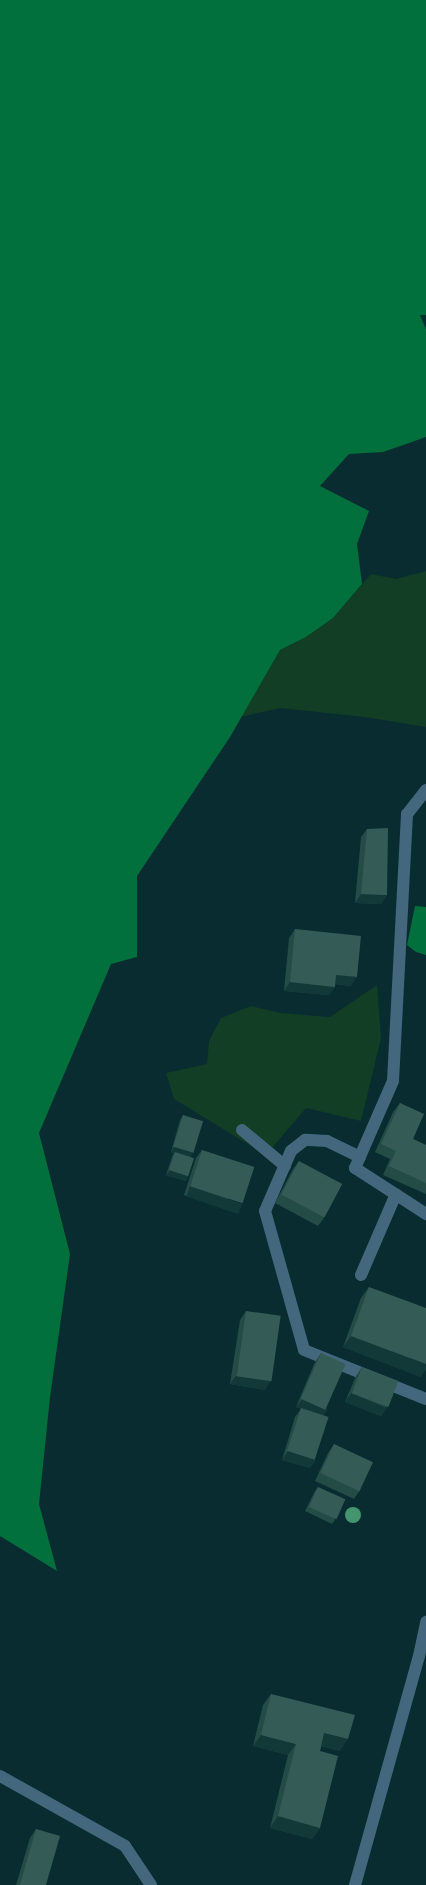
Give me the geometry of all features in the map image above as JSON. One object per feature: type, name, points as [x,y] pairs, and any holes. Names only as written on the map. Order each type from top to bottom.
[{"type":"street","points":[[426,790],[407,814],[393,1081],[355,1168],[426,1214]]},
{"type":"street","points":[[242,1130],[285,1166]]},
{"type":"street","points":[[360,1157],[328,1141],[305,1140],[291,1151],[265,1211],[304,1350],[426,1399]]},
{"type":"street","points":[[361,1275],[396,1194]]},
{"type":"street","points":[[356,1885],[419,1656],[426,1622]]},
{"type":"street","points":[[0,1776],[125,1846],[150,1885]]},
{"type":"green space","points":[[0,0],[426,0],[426,315],[420,315],[426,329],[426,437],[383,452],[349,454],[320,486],[369,511],[357,544],[362,584],[333,618],[306,637],[280,650],[230,737],[137,876],[137,957],[111,964],[39,1133],[70,1254],[50,1397],[39,1504],[57,1571],[0,1536]]},
{"type":"green space","points":[[426,571],[426,727],[365,717],[280,708],[240,717],[280,650],[306,637],[333,618],[371,574],[396,579]]},
{"type":"green space","points":[[415,906],[426,907],[426,955],[416,952],[407,945]]},
{"type":"green space","points":[[377,985],[381,1038],[361,1121],[306,1108],[266,1155],[174,1099],[166,1073],[207,1064],[209,1041],[221,1018],[251,1006],[281,1013],[330,1017]]},
{"type":"building","points":[[388,828],[387,895],[361,894],[367,829]]},
{"type":"building","points":[[295,929],[361,936],[357,977],[336,975],[335,987],[290,982]]},
{"type":"building","points":[[400,1103],[424,1114],[413,1139],[426,1145],[426,1183],[389,1166],[396,1151],[381,1144]]},
{"type":"building","points":[[183,1115],[203,1121],[193,1153],[173,1147]]},
{"type":"building","points":[[202,1150],[254,1167],[243,1203],[190,1186]]},
{"type":"building","points":[[175,1152],[194,1158],[188,1176],[169,1170]]},
{"type":"building","points":[[299,1161],[342,1184],[324,1218],[281,1195]]},
{"type":"building","points":[[369,1287],[426,1308],[426,1364],[351,1336]]},
{"type":"building","points":[[246,1311],[281,1316],[271,1381],[237,1376]]},
{"type":"building","points":[[321,1353],[346,1364],[325,1410],[301,1399]]},
{"type":"building","points":[[362,1367],[398,1381],[388,1407],[352,1393]]},
{"type":"building","points":[[301,1408],[329,1417],[315,1460],[287,1451]]},
{"type":"building","points":[[334,1444],[373,1462],[359,1491],[320,1473]]},
{"type":"building","points":[[318,1487],[345,1499],[336,1519],[309,1507]]},
{"type":"building","points":[[271,1694],[355,1715],[348,1739],[324,1733],[320,1751],[338,1756],[320,1828],[278,1816],[296,1744],[261,1735]]},
{"type":"building","points":[[36,1829],[60,1836],[46,1885],[20,1885]]}]
